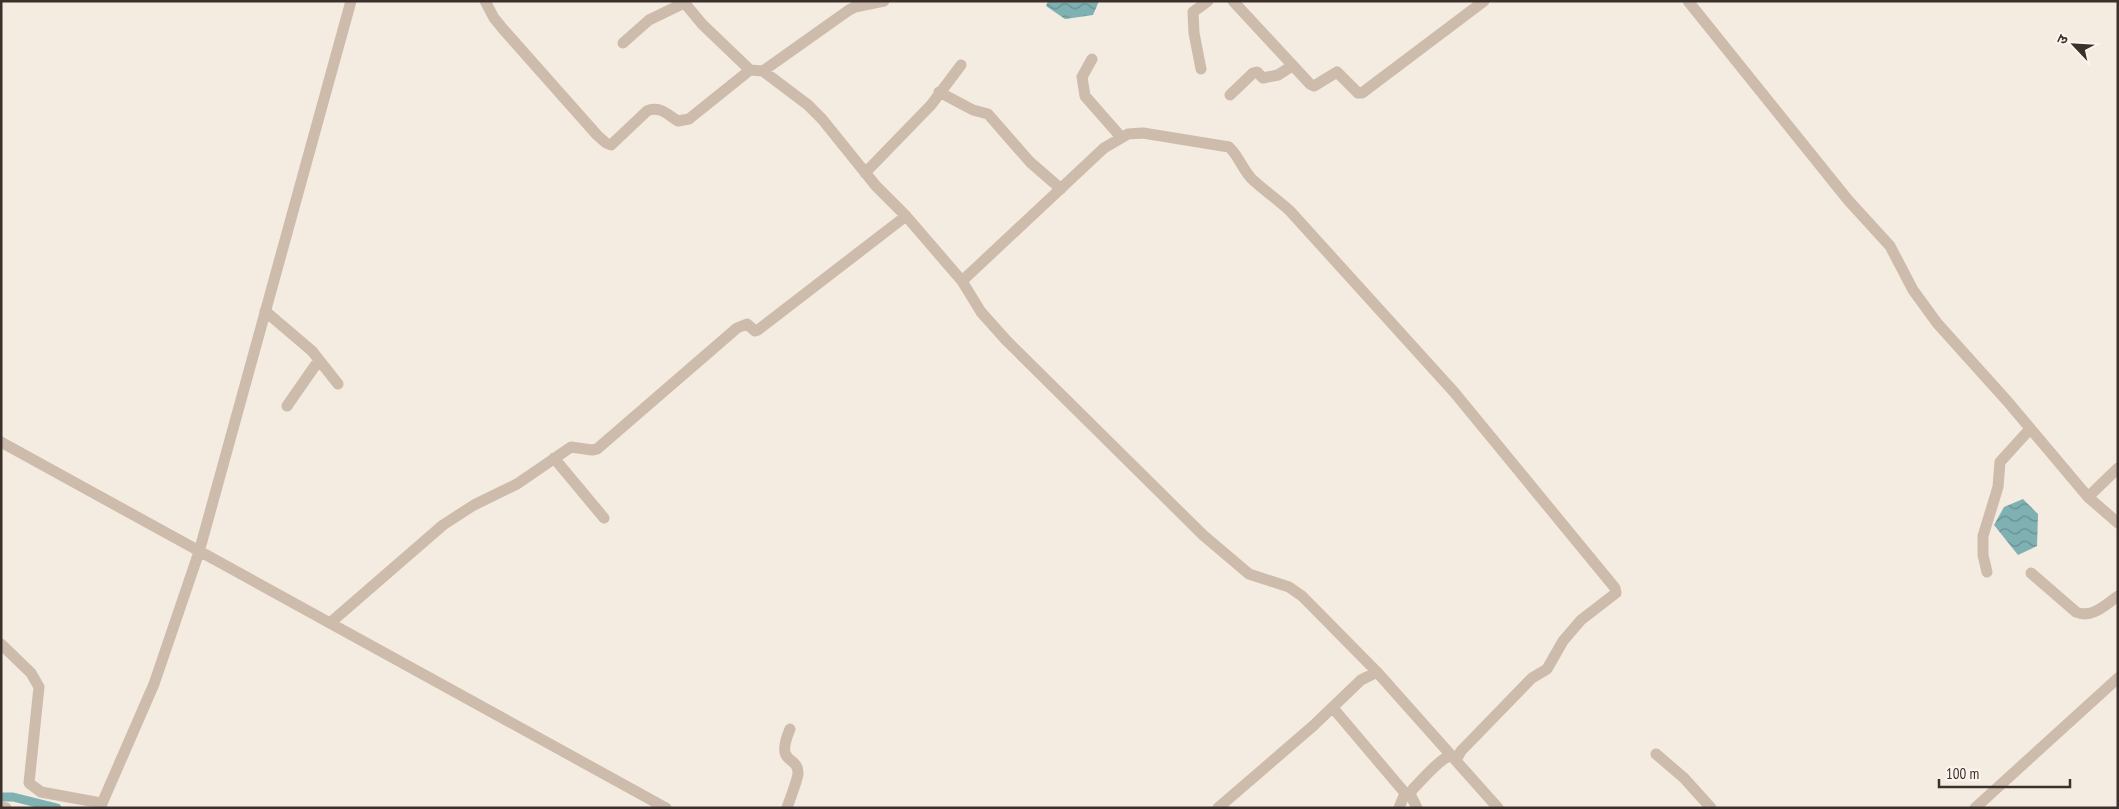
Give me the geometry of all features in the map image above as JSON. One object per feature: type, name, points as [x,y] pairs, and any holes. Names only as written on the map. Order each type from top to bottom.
[{"type":"street","points":[[1,644],[31,672],[38,687],[29,783],[41,792],[100,805],[150,693],[199,552],[351,1]]},
{"type":"street","points":[[485,1],[502,29],[597,135],[611,145],[652,108],[659,109],[678,121],[689,119],[750,70]]},
{"type":"street","points":[[763,71],[849,10],[884,1]]},
{"type":"street","points":[[1201,69],[1194,33],[1193,12],[1208,1]]},
{"type":"street","points":[[1233,1],[1292,66],[1314,86],[1334,72],[1338,72],[1355,92],[1362,93],[1484,1]]},
{"type":"street","points":[[1688,1],[1848,200],[1890,246],[1913,290],[1937,323],[2088,497],[2118,524]]},
{"type":"street","points":[[623,44],[649,20],[684,2],[702,24],[750,70],[763,71],[808,105],[822,119],[865,173],[906,216],[962,281],[981,312],[1006,340],[1186,520],[1249,574],[1290,587],[1302,596],[1377,672],[1498,808]]},
{"type":"street","points":[[1092,59],[1082,77],[1084,96],[1121,137]]},
{"type":"street","points":[[865,173],[931,105],[961,65]]},
{"type":"street","points":[[1230,95],[1257,72],[1263,78],[1278,76],[1292,66]]},
{"type":"street","points":[[939,92],[973,110],[988,114],[1030,162],[1061,189]]},
{"type":"street","points":[[962,281],[1104,148],[1121,137],[1128,134],[1143,133],[1229,147],[1252,179],[1271,193],[1290,211],[1454,392],[1615,588],[1616,593],[1581,620],[1564,641],[1547,669],[1532,678],[1454,758]]},
{"type":"street","points":[[330,623],[443,525],[474,505],[517,484],[571,447],[597,449],[737,328],[747,324],[755,331],[758,330],[906,216]]},
{"type":"street","points":[[265,311],[319,360],[338,384]]},
{"type":"street","points":[[287,406],[319,360]]},
{"type":"street","points":[[1987,572],[1983,555],[1983,536],[1998,487],[2000,462],[2030,429]]},
{"type":"street","points":[[1,442],[666,808]]},
{"type":"street","points":[[554,458],[604,518]]},
{"type":"street","points":[[2088,497],[2118,468]]},
{"type":"street","points":[[2031,573],[2076,612],[2083,615],[2094,612],[2118,596]]},
{"type":"street","points":[[1218,808],[1333,708],[1361,680],[1377,672]]},
{"type":"street","points":[[1975,808],[2118,678]]},
{"type":"street","points":[[1333,708],[1405,792],[1399,808]]},
{"type":"street","points":[[788,808],[798,774],[796,766],[785,756],[784,742],[790,729]]},
{"type":"street","points":[[1656,754],[1684,778],[1711,808]]},
{"type":"street","points":[[1417,808],[1410,794],[1413,789],[1447,756],[1454,758]]},
{"type":"street","points":[[1,807],[6,808]]},
{"type":"water","points":[[1048,1],[1099,1],[1093,15],[1065,19],[1046,6]]},
{"type":"water","points":[[2023,499],[2038,514],[2037,546],[2018,555],[1994,525],[2004,507]]},
{"type":"waterway","points":[[1,797],[13,797],[57,808]]}]
